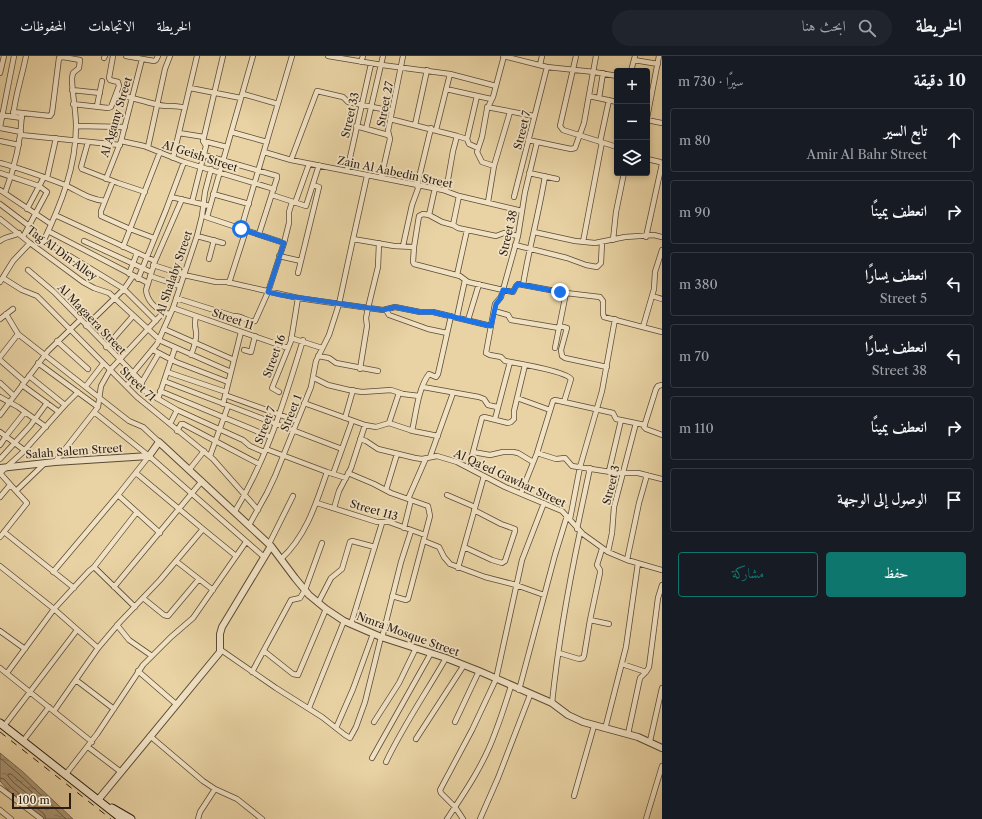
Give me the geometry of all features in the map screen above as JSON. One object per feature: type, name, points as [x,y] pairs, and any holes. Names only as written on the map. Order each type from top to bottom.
[{"type":"main road","points":[[2,724],[122,819]]},
{"type":"main road","points":[[105,805],[119,811],[131,819]]},
{"type":"street","points":[[0,73],[4,56]]},
{"type":"street","points":[[0,127],[14,56]]},
{"type":"street","points":[[13,114],[16,97],[23,75],[26,56]]},
{"type":"street","points":[[73,104],[109,107],[112,105],[119,83],[110,80],[109,78],[113,56]]},
{"type":"street","points":[[126,56],[154,62],[158,56]]},
{"type":"street","points":[[148,148],[165,69],[170,56]]},
{"type":"street","points":[[173,158],[197,56]]},
{"type":"street","points":[[192,202],[202,166],[206,145],[204,139],[223,56]]},
{"type":"street","points":[[253,56],[224,160],[210,206],[205,216],[284,243]]},
{"type":"street","points":[[229,283],[249,204],[292,56]]},
{"type":"street","points":[[328,56],[344,57],[371,64],[450,74],[496,86]]},
{"type":"street","points":[[361,62],[363,56]]},
{"type":"street","points":[[366,129],[383,56]]},
{"type":"street","name":"Street 27","points":[[381,178],[390,139],[388,135],[390,120],[404,56]]},
{"type":"street","points":[[494,166],[482,162],[477,152],[482,137],[487,107],[496,86],[503,56],[514,57],[540,66],[574,69],[614,75]]},
{"type":"street","points":[[540,66],[542,56]]},
{"type":"street","points":[[576,56],[560,126],[563,130],[614,146]]},
{"type":"street","points":[[528,140],[573,149],[577,146],[584,123],[596,56]]},
{"type":"street","points":[[650,104],[659,56]]},
{"type":"street","points":[[1,116],[13,114],[50,116],[52,114],[59,58],[63,57],[79,60],[79,68],[72,75],[73,104],[76,126],[72,169],[67,186],[44,240]]},
{"type":"street","points":[[632,68],[634,58],[658,64]]},
{"type":"street","name":"Al Agamy Street","points":[[106,179],[120,143],[142,59]]},
{"type":"street","name":"Street 33","points":[[347,171],[371,64]]},
{"type":"street","name":"Street 7","points":[[514,197],[547,67]]},
{"type":"street","points":[[415,125],[427,70]]},
{"type":"street","points":[[599,98],[603,73]]},
{"type":"street","points":[[403,246],[412,205],[450,74]]},
{"type":"street","points":[[97,106],[102,81]]},
{"type":"street","points":[[190,88],[214,93],[242,96],[278,104]]},
{"type":"street","points":[[446,89],[491,99]]},
{"type":"street","points":[[72,90],[100,93]]},
{"type":"street","points":[[291,160],[316,92],[319,91],[343,97],[348,102],[392,111]]},
{"type":"street","points":[[116,94],[157,105],[167,107],[180,106],[185,108]]},
{"type":"street","points":[[467,140],[477,96]]},
{"type":"street","points":[[589,96],[614,101]]},
{"type":"street","points":[[583,242],[609,100]]},
{"type":"street","points":[[487,107],[534,116]]},
{"type":"street","points":[[488,202],[494,166],[510,112]]},
{"type":"street","points":[[5,193],[14,167],[19,145],[22,115]]},
{"type":"street","points":[[390,120],[433,129],[457,136],[467,140],[469,144],[478,148]]},
{"type":"street","points":[[650,120],[662,123]]},
{"type":"street","points":[[76,126],[125,126]]},
{"type":"street","points":[[356,126],[388,135]]},
{"type":"street","name":"Al Geish Street","points":[[0,127],[21,133],[56,138],[88,142],[120,143],[148,148],[184,162],[202,166],[274,189]]},
{"type":"street","points":[[232,132],[267,142]]},
{"type":"street","points":[[179,133],[204,139],[227,148]]},
{"type":"street","points":[[446,191],[457,136]]},
{"type":"street","points":[[27,209],[45,178],[56,138]]},
{"type":"street","points":[[0,141],[19,145]]},
{"type":"street","points":[[88,142],[81,168],[106,179],[145,192]]},
{"type":"street","name":"Street 38","points":[[510,362],[505,361],[501,357],[490,356],[487,354],[494,311],[503,290],[518,236],[529,173],[537,142]]},
{"type":"street","points":[[123,247],[160,152]]},
{"type":"street","name":"Zain Al Aabedin Street","points":[[264,152],[309,164],[418,186],[435,188],[459,196],[522,210]]},
{"type":"street","points":[[204,154],[277,176],[259,234]]},
{"type":"street","points":[[646,237],[662,164],[650,160]]},
{"type":"street","points":[[86,326],[124,289],[142,268],[184,162]]},
{"type":"street","points":[[0,163],[67,186],[93,199],[105,201]]},
{"type":"street","points":[[176,298],[233,316],[239,315],[253,322],[257,319],[268,292],[284,243],[289,223],[289,212],[309,164]]},
{"type":"street","points":[[272,195],[306,206],[319,166]]},
{"type":"street","name":"Al Shalaby Street","points":[[126,386],[153,350],[164,330],[173,308],[205,216],[203,204],[204,192],[211,169]]},
{"type":"street","points":[[0,173],[39,186],[47,192],[28,228],[21,235],[4,238],[0,241]]},
{"type":"street","points":[[529,173],[557,179]]},
{"type":"street","name":"Street 1","points":[[249,525],[267,493],[294,430],[314,378],[318,356],[330,335],[339,304],[367,176]]},
{"type":"street","points":[[523,285],[546,176]]},
{"type":"street","points":[[613,240],[616,212],[623,176]]},
{"type":"street","points":[[113,181],[100,213],[101,216],[154,238]]},
{"type":"street","points":[[298,273],[319,187],[313,185]]},
{"type":"street","points":[[429,215],[435,188]]},
{"type":"street","points":[[0,190],[51,224]]},
{"type":"street","points":[[213,194],[249,204]]},
{"type":"street","points":[[453,225],[459,196]]},
{"type":"street","points":[[171,197],[210,206]]},
{"type":"street","points":[[170,314],[163,313],[153,305],[148,298],[146,290],[154,263],[182,199]]},
{"type":"street","points":[[0,204],[44,240],[124,289],[156,321]]},
{"type":"street","points":[[518,236],[504,233],[496,236],[458,228],[429,215],[423,214],[419,216],[413,262],[414,264],[457,275],[462,277],[464,280],[513,292],[517,285],[523,285],[600,298],[604,303],[603,316],[606,318],[615,319],[662,332]]},
{"type":"street","points":[[55,215],[147,257],[154,263],[184,275],[298,298],[386,310],[398,307],[420,312],[433,312],[491,326]]},
{"type":"street","name":"Tag Al Din Alley","points":[[0,219],[83,282],[94,288],[105,291],[115,298],[159,340],[231,372]]},
{"type":"street","points":[[457,275],[467,230]]},
{"type":"street","points":[[48,231],[148,284]]},
{"type":"street","points":[[534,232],[595,243],[625,237],[646,237],[654,235],[662,237]]},
{"type":"street","points":[[197,236],[224,243]]},
{"type":"street","points":[[353,239],[414,247]]},
{"type":"street","points":[[209,259],[214,240]]},
{"type":"street","points":[[84,241],[142,268],[150,274],[180,286]]},
{"type":"street","points":[[515,246],[530,248],[597,267],[601,263],[602,242]]},
{"type":"street","points":[[2,278],[14,261],[30,243]]},
{"type":"street","points":[[360,369],[367,326],[366,318],[378,267],[379,243]]},
{"type":"street","points":[[643,326],[652,296],[655,272],[662,250]]},
{"type":"street","points":[[134,276],[133,264],[137,253]]},
{"type":"street","points":[[279,256],[301,261]]},
{"type":"street","name":"Al Magaera Street","points":[[28,270],[54,292],[142,382],[142,389],[158,399]]},
{"type":"street","name":"Street 71","points":[[0,271],[2,278],[22,290],[37,296],[126,386],[177,431],[210,456],[258,510]]},
{"type":"street","points":[[457,318],[464,280]]},
{"type":"street","points":[[468,320],[479,284]]},
{"type":"street","points":[[555,348],[566,293]]},
{"type":"street","points":[[652,296],[662,299]]},
{"type":"street","name":"Street 16","points":[[279,392],[272,388],[292,338],[298,298]]},
{"type":"street","name":"Street 11","points":[[173,308],[288,348]]},
{"type":"street","points":[[0,319],[14,309]]},
{"type":"street","points":[[386,310],[389,315],[428,329],[447,333]]},
{"type":"street","points":[[494,311],[508,315],[512,320],[567,328],[561,350],[562,356],[565,358],[607,367]]},
{"type":"street","points":[[55,462],[96,410],[102,386],[110,370],[163,313]]},
{"type":"street","points":[[0,357],[18,334],[6,314]]},
{"type":"street","points":[[106,346],[133,316]]},
{"type":"street","points":[[192,355],[196,343],[196,331],[194,324],[196,316]]},
{"type":"street","points":[[412,430],[419,396],[428,375],[436,377],[438,375],[451,316]]},
{"type":"street","points":[[519,690],[555,555],[569,517],[580,467],[597,410],[607,367],[615,319]]},
{"type":"street","points":[[1,413],[38,363],[57,341],[80,320]]},
{"type":"street","points":[[164,330],[234,360]]},
{"type":"street","points":[[223,404],[241,332]]},
{"type":"street","name":"Nmra Mosque Street","points":[[18,334],[129,421],[143,427],[270,545],[295,578],[318,603],[344,621],[373,634],[446,658],[479,671],[519,690],[552,703],[576,719],[594,726],[650,741],[662,748]]},
{"type":"street","points":[[244,350],[251,352],[255,336]]},
{"type":"street","points":[[292,338],[303,340],[322,348]]},
{"type":"street","name":"Street 7","points":[[235,511],[245,495],[271,437],[303,340]]},
{"type":"street","points":[[57,341],[88,369]]},
{"type":"street","points":[[175,348],[158,399],[177,410],[243,440],[250,446],[266,449],[333,474],[347,476],[374,484],[427,506],[430,516],[408,599],[406,600],[392,596]]},
{"type":"street","points":[[153,350],[171,360],[228,382]]},
{"type":"street","points":[[142,382],[159,353]]},
{"type":"street","points":[[318,356],[328,358],[336,364],[378,371]]},
{"type":"street","points":[[0,360],[23,383],[59,412]]},
{"type":"street","points":[[495,419],[510,362],[556,372],[571,377],[564,402]]},
{"type":"street","points":[[38,363],[78,392],[96,410],[264,557]]},
{"type":"street","points":[[86,386],[104,364]]},
{"type":"street","points":[[469,467],[482,418],[495,419],[508,423],[512,422],[525,365]]},
{"type":"street","points":[[167,372],[297,421]]},
{"type":"street","points":[[29,376],[65,404]]},
{"type":"street","points":[[314,378],[328,385],[362,392],[391,390],[399,393],[419,396]]},
{"type":"street","points":[[164,381],[342,449]]},
{"type":"street","points":[[0,383],[14,396]]},
{"type":"street","points":[[662,385],[658,386],[656,389],[645,424],[645,429],[662,435]]},
{"type":"street","points":[[423,387],[482,398],[488,405],[497,407]]},
{"type":"street","points":[[345,418],[353,390]]},
{"type":"street","points":[[160,391],[271,437]]},
{"type":"street","points":[[0,537],[27,503],[0,473],[3,468],[24,450],[65,404],[78,392]]},
{"type":"street","points":[[389,423],[399,393]]},
{"type":"street","points":[[404,528],[410,500],[438,436],[453,393]]},
{"type":"street","points":[[0,397],[36,419],[46,427]]},
{"type":"street","points":[[517,398],[550,410]]},
{"type":"street","points":[[521,493],[554,400],[613,413],[615,418],[645,424]]},
{"type":"street","points":[[1,456],[15,443],[36,419],[47,403]]},
{"type":"street","points":[[304,403],[365,425],[376,427],[389,423],[438,436]]},
{"type":"street","points":[[210,456],[228,406]]},
{"type":"street","points":[[170,424],[177,410]]},
{"type":"street","points":[[0,445],[25,412]]},
{"type":"street","points":[[609,471],[621,420]]},
{"type":"street","points":[[333,474],[352,421]]},
{"type":"street","name":"Street 3","points":[[608,552],[612,533],[614,507],[636,423]]},
{"type":"street","points":[[177,431],[182,424],[259,464]]},
{"type":"street","points":[[334,508],[339,491],[347,476],[365,425]]},
{"type":"street","points":[[0,432],[24,450]]},
{"type":"street","name":"Al Qa'ed Gawhar Street","points":[[360,439],[378,449],[397,454],[418,459],[437,456],[469,467],[484,476],[559,509],[569,517],[579,530],[602,549],[627,560],[662,570]]},
{"type":"street","points":[[53,572],[118,496],[159,442]]},
{"type":"street","points":[[261,442],[266,449]]},
{"type":"street","points":[[189,470],[204,451]]},
{"type":"street","points":[[473,452],[490,455],[503,452],[513,452],[522,455],[533,462]]},
{"type":"street","points":[[536,453],[556,459],[565,458],[572,466],[623,473],[632,472],[662,480]]},
{"type":"street","points":[[386,490],[397,454]]},
{"type":"street","name":"Salah Salem Street","points":[[3,468],[55,462],[149,456]]},
{"type":"street","points":[[16,491],[45,463]]},
{"type":"street","points":[[552,703],[570,578],[590,468]]},
{"type":"street","points":[[281,559],[292,549],[299,539],[317,503],[328,472]]},
{"type":"street","points":[[136,473],[236,556]]},
{"type":"street","points":[[627,560],[639,503],[647,475]]},
{"type":"street","points":[[458,568],[484,476]]},
{"type":"street","points":[[114,587],[202,481]]},
{"type":"street","points":[[0,497],[10,485]]},
{"type":"street","points":[[446,495],[501,524],[515,529],[516,531],[506,561],[502,563],[464,547]]},
{"type":"street","points":[[118,496],[160,533]]},
{"type":"street","points":[[98,800],[221,650],[220,634],[222,627],[264,557],[293,496]]},
{"type":"street","name":"Street 113","points":[[317,503],[382,523],[389,522],[425,535]]},
{"type":"street","points":[[463,819],[455,807],[441,793],[441,788],[472,730],[496,679],[516,585],[527,543],[544,503]]},
{"type":"street","points":[[7,673],[54,609],[90,569],[94,568],[137,512]]},
{"type":"street","points":[[351,624],[382,523]]},
{"type":"street","points":[[54,711],[98,648],[203,529]]},
{"type":"street","points":[[221,650],[252,672],[309,708],[347,737],[352,737],[365,702],[392,596],[411,531]]},
{"type":"street","points":[[4,532],[74,588]]},
{"type":"street","points":[[318,603],[331,578],[342,569],[350,542],[352,541],[375,547]]},
{"type":"street","points":[[424,541],[439,546],[447,562],[458,568],[516,585],[544,596]]},
{"type":"street","points":[[66,774],[92,742],[138,672],[171,637],[189,622],[246,542]]},
{"type":"street","points":[[252,672],[274,630],[287,610],[291,600],[300,598],[305,590],[322,543]]},
{"type":"street","points":[[559,652],[579,659],[583,658],[600,573],[597,565],[602,549]]},
{"type":"street","points":[[176,561],[213,590]]},
{"type":"street","points":[[606,729],[626,647],[638,563]]},
{"type":"street","points":[[0,566],[54,609],[98,648]]},
{"type":"street","points":[[94,568],[135,607]]},
{"type":"street","points":[[143,598],[164,615],[168,616],[200,579]]},
{"type":"street","points":[[628,734],[640,678],[649,667],[662,585]]},
{"type":"street","points":[[264,651],[293,674],[298,675],[326,609]]},
{"type":"street","points":[[590,620],[609,624]]},
{"type":"street","points":[[309,708],[344,621]]},
{"type":"street","points":[[118,625],[129,640],[152,656]]},
{"type":"street","points":[[2,724],[30,691],[77,630]]},
{"type":"street","points":[[0,631],[24,649]]},
{"type":"street","points":[[336,728],[353,689],[373,634]]},
{"type":"street","points":[[374,722],[399,683],[416,648]]},
{"type":"street","points":[[372,758],[431,653]]},
{"type":"street","points":[[386,762],[395,742],[427,693],[446,658]]},
{"type":"street","points":[[622,664],[646,672]]},
{"type":"street","points":[[416,739],[464,665]]},
{"type":"street","points":[[0,668],[92,742]]},
{"type":"street","points":[[455,722],[479,671]]},
{"type":"street","points":[[138,672],[176,704]]},
{"type":"street","points":[[76,680],[114,709]]},
{"type":"street","points":[[447,819],[475,775],[488,749],[511,686]]},
{"type":"street","points":[[650,741],[662,688]]},
{"type":"street","points":[[480,819],[498,778],[530,694]]},
{"type":"street","points":[[23,741],[50,707]]},
{"type":"street","points":[[574,796],[594,726]]},
{"type":"street","points":[[150,736],[198,777],[215,789],[237,799],[262,819]]},
{"type":"street","points":[[88,746],[121,772]]},
{"type":"street","points":[[646,819],[662,766]]},
{"type":"street","points":[[0,788],[41,819]]},
{"type":"street","points":[[198,819],[200,812],[215,789]]},
{"type":"street","points":[[0,819],[2,812],[11,819]]},
{"type":"water","points":[[0,753],[23,772],[73,819],[44,819],[8,790],[0,781]]},
{"type":"railway","points":[[0,732],[111,819]]},
{"type":"route","points":[[241,229],[284,243],[268,292],[281,295],[383,310],[398,307],[420,312],[433,312],[491,326],[496,304],[500,299],[503,290],[513,292],[518,284],[560,292]]}]
